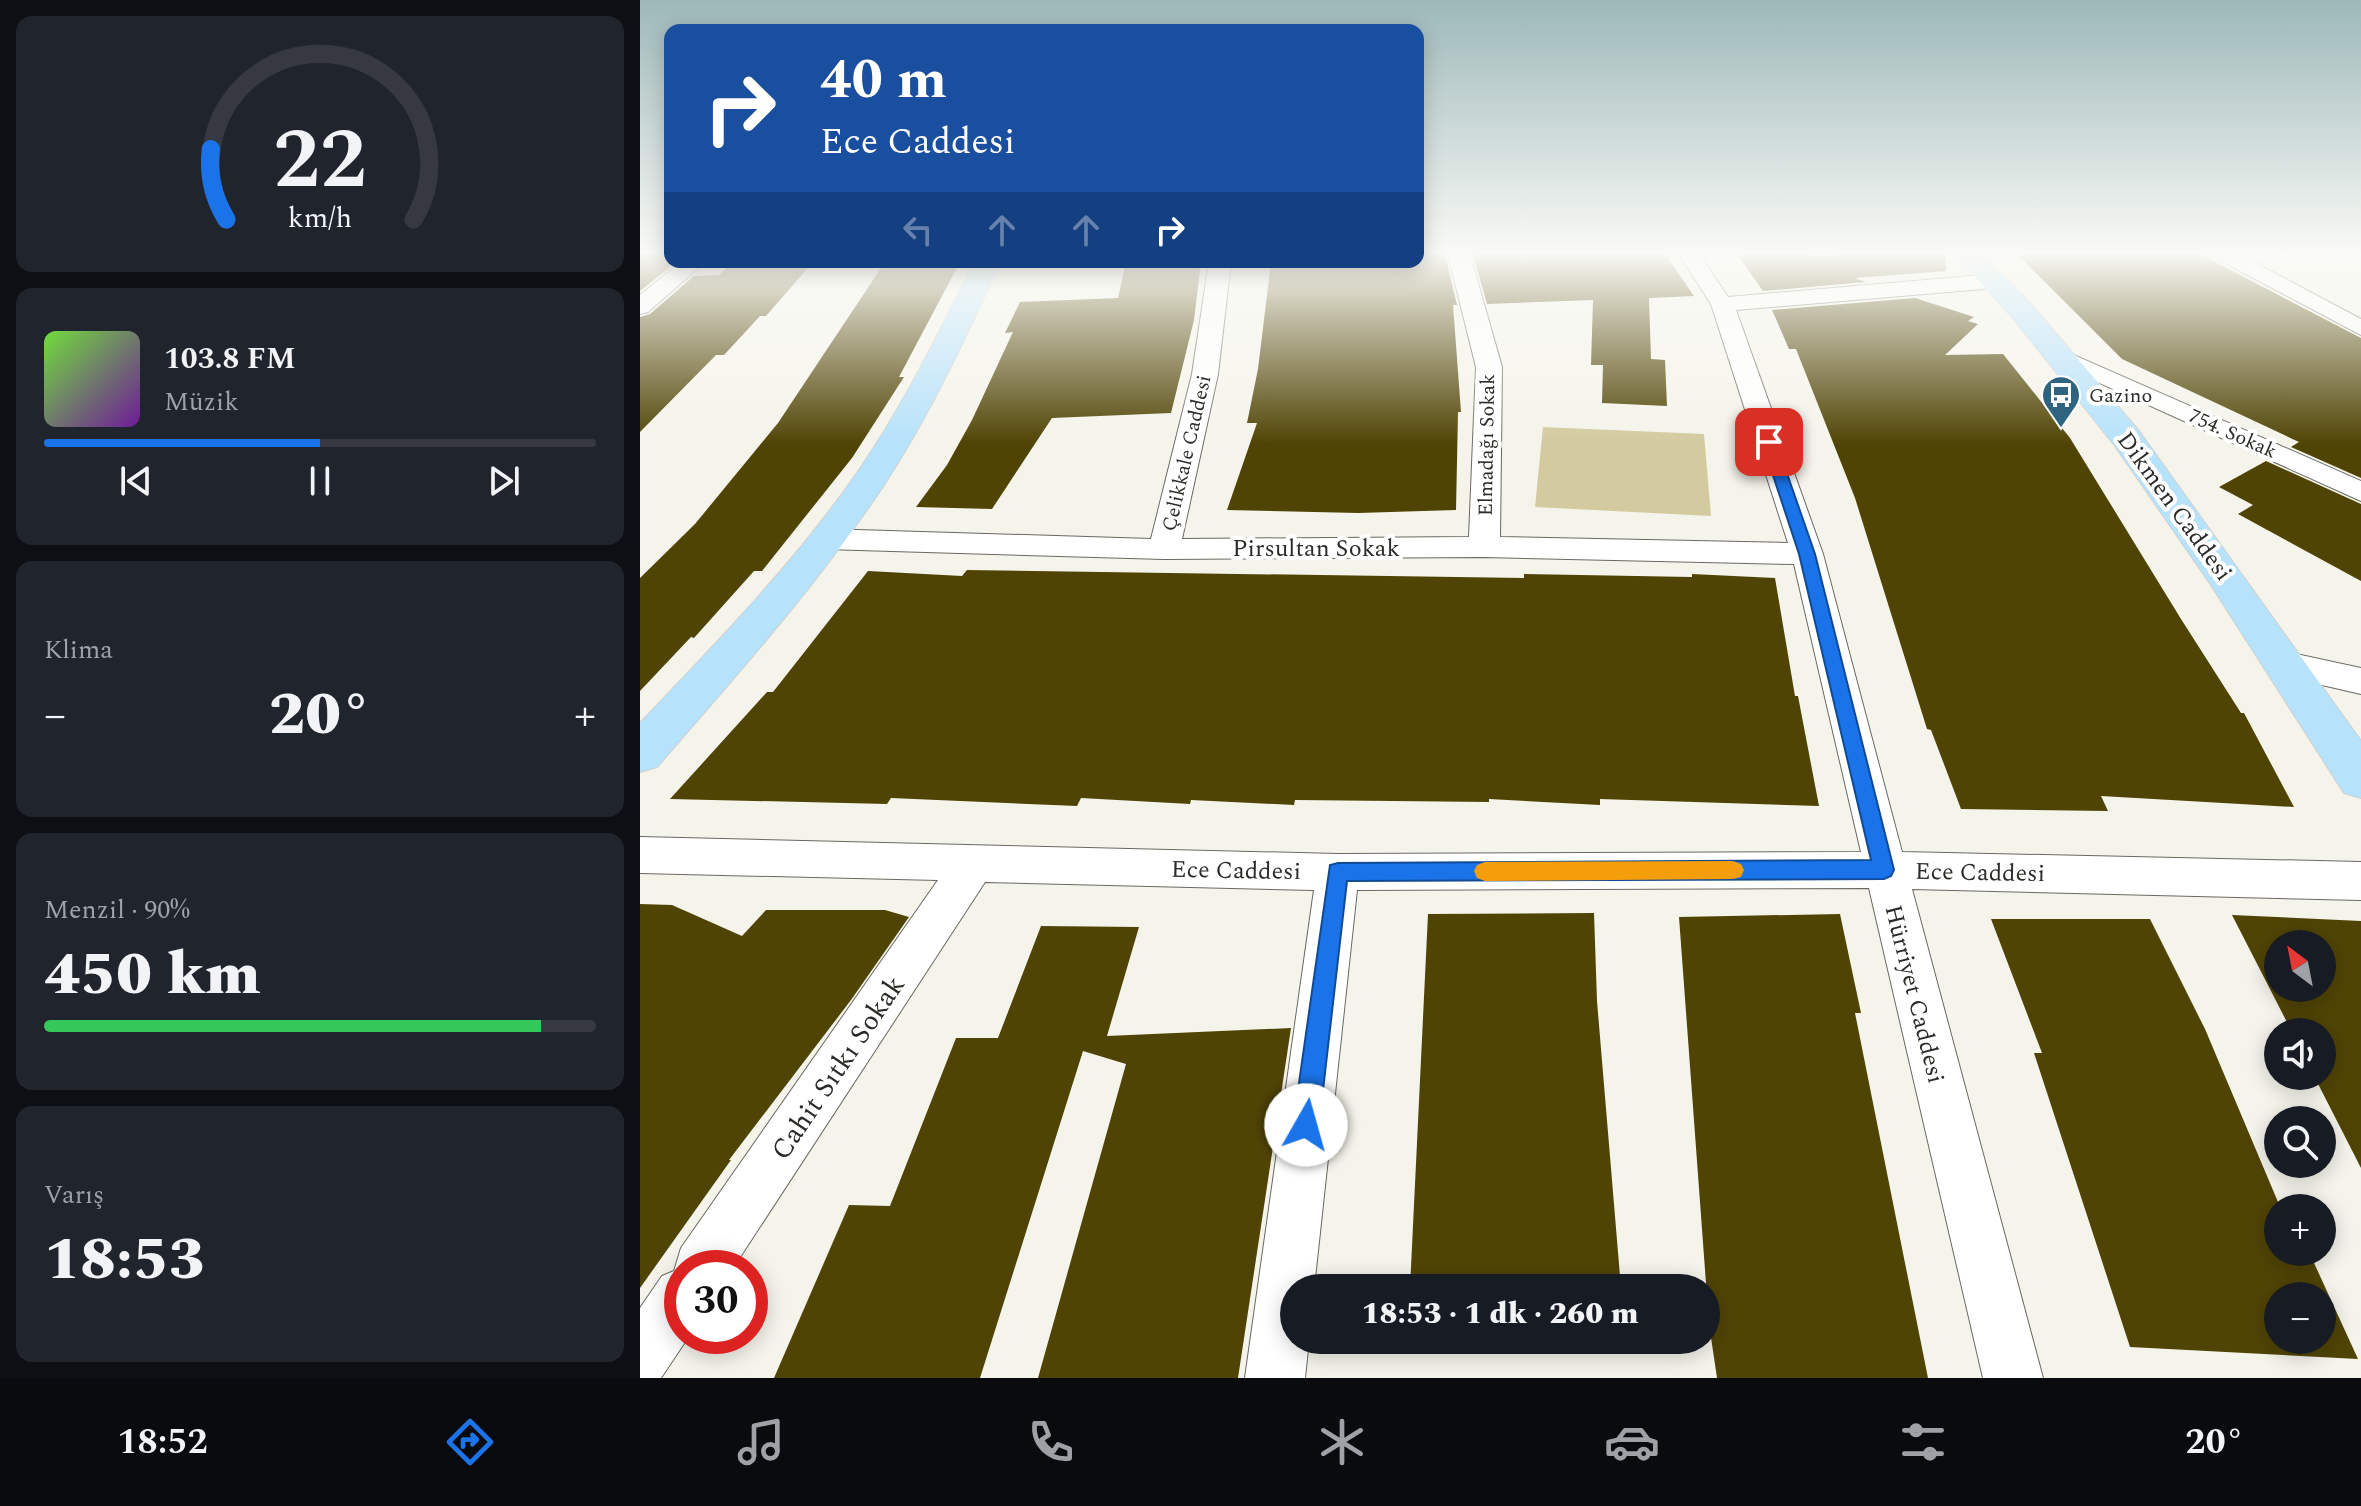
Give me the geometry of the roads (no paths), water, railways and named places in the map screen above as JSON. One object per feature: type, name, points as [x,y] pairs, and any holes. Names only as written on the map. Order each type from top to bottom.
[{"type":"main road","points":[[640,754],[791,582],[878,468],[961,315]]},
{"type":"main road","name":"Dikmen Caddesi","points":[[2025,315],[2131,442],[2205,543],[2282,664],[2361,779]]},
{"type":"street","name":"Çelikkale Caddesi","points":[[1164,549],[1205,374],[1213,315]]},
{"type":"street","name":"Elmadağı Sokak","points":[[1475,315],[1489,367],[1484,547]]},
{"type":"street","name":"Hürriyet Caddesi","points":[[1726,315],[1807,554],[2013,1378]]},
{"type":"street","points":[[2337,315],[2361,328]]},
{"type":"street","name":"754. Sokak","points":[[2060,356],[2361,492]]},
{"type":"street","name":"Pirsultan Sokak","points":[[825,539],[1164,549],[1484,547],[1807,554]]},
{"type":"street","points":[[2282,664],[2361,681]]},
{"type":"street","name":"Ece Caddesi","points":[[640,855],[1338,872],[1884,870],[2361,881]]},
{"type":"street","name":"Cahit Sıtkı Sokak","points":[[713,1250],[973,865]]},
{"type":"street","points":[[1275,1378],[1338,872]]},
{"type":"street","points":[[640,1358],[664,1323]]},
{"type":"place","name":"Gazino","points":[[2061,429]]}]
